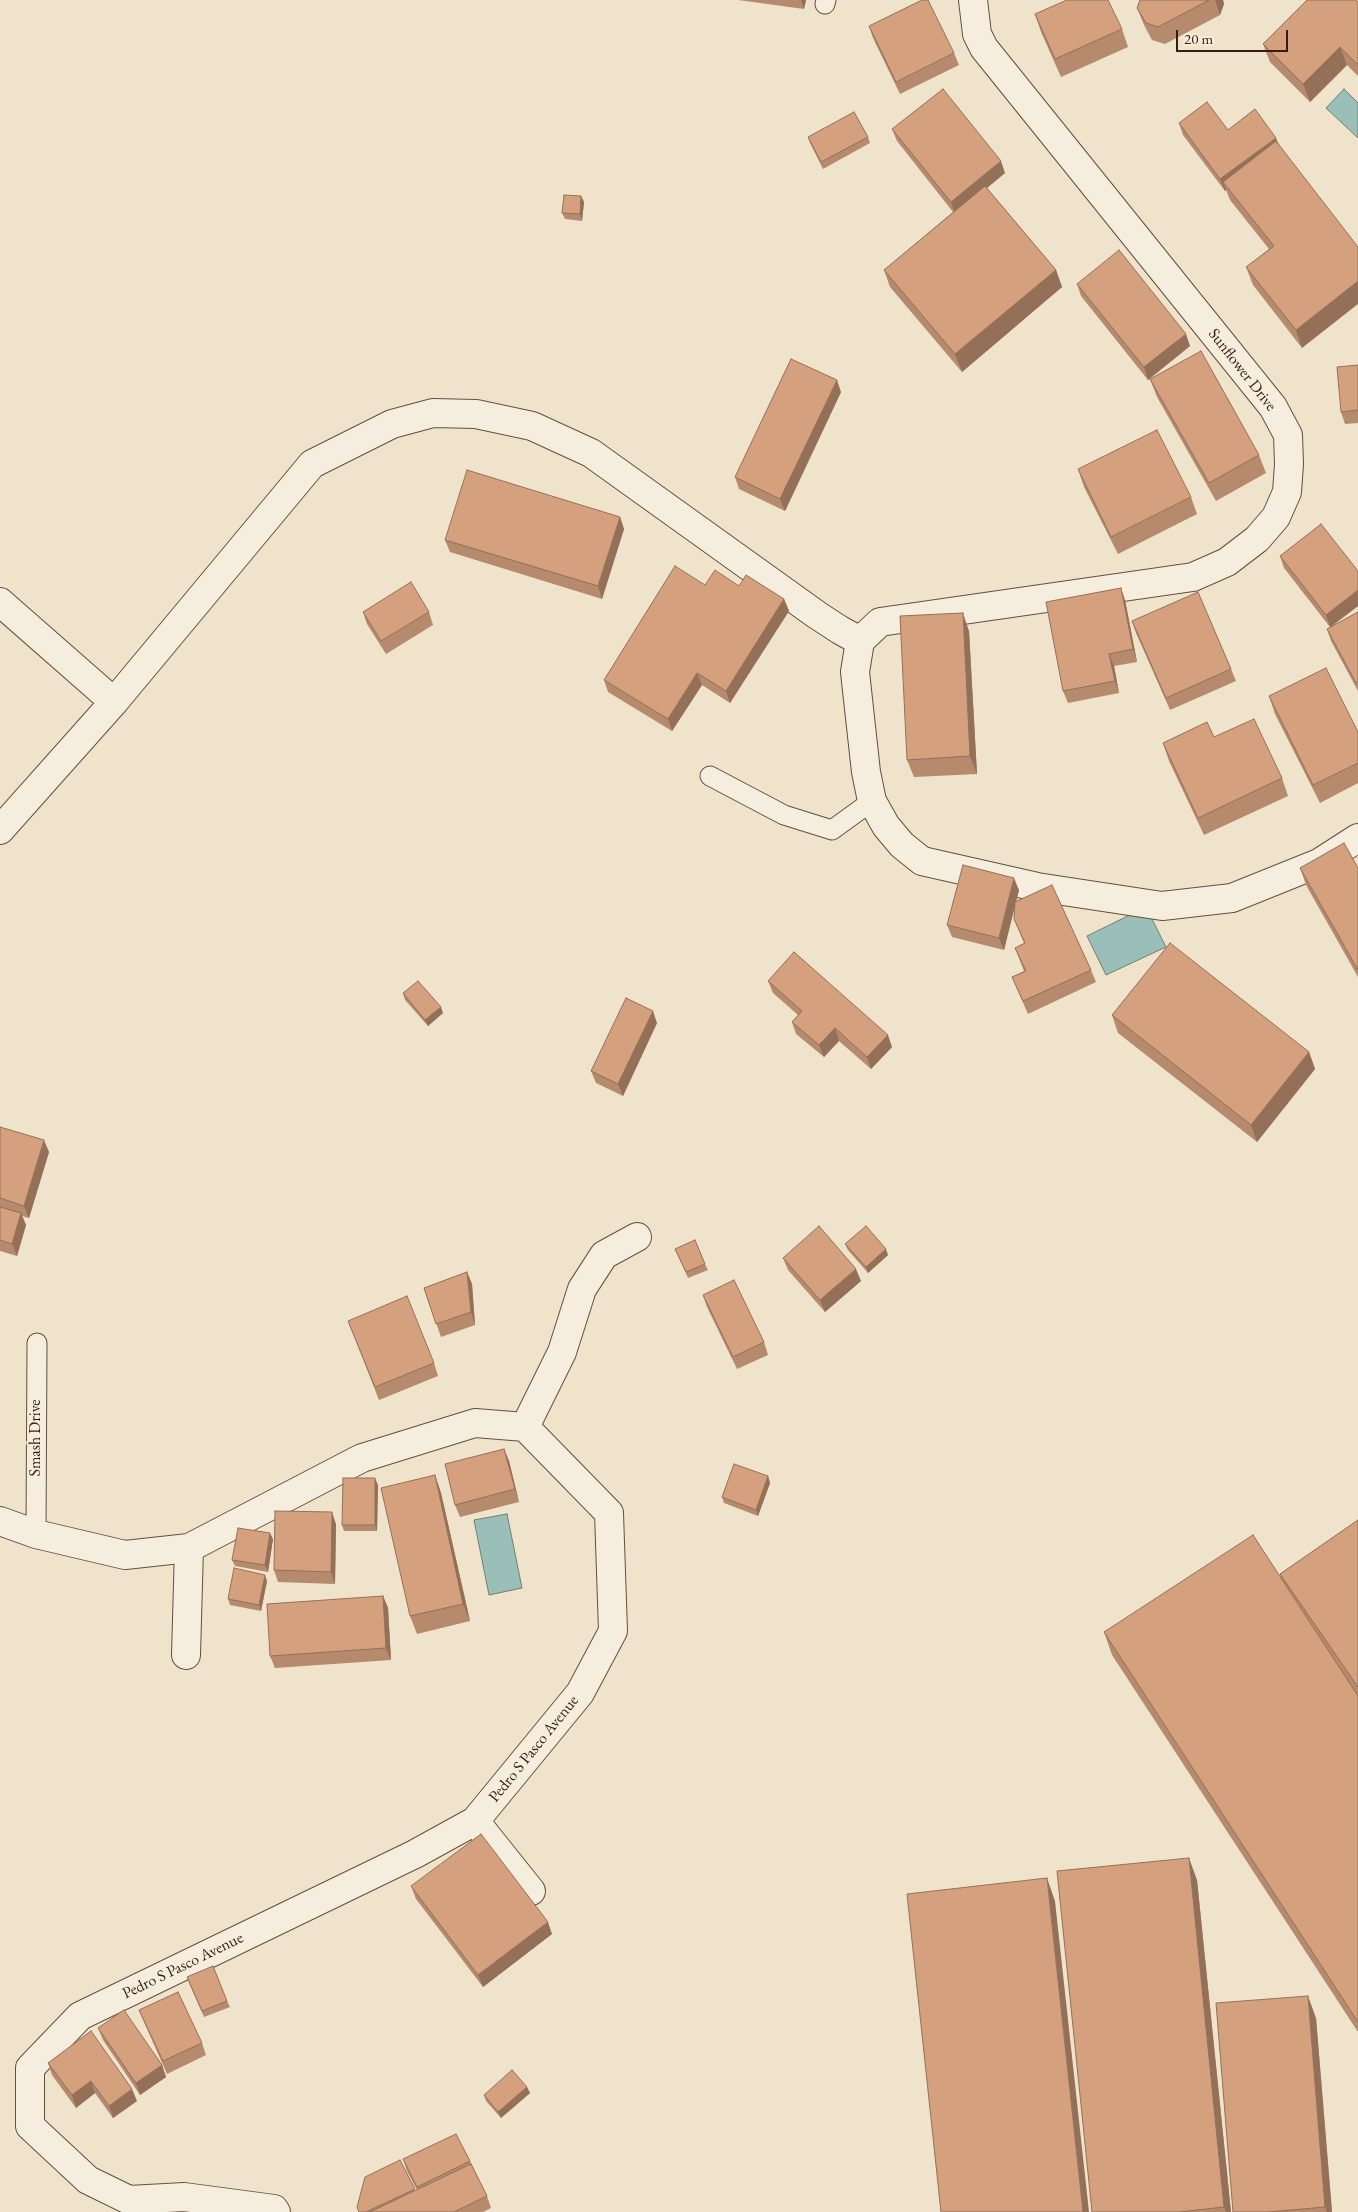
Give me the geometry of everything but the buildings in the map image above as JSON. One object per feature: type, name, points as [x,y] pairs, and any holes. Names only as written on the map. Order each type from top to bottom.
[{"type":"street","name":"Sunflower Drive","points":[[860,641],[880,622],[1193,576],[1227,562],[1257,539],[1276,517],[1287,492],[1289,464],[1288,435],[1273,406],[984,48],[977,34],[973,0]]},
{"type":"street","points":[[0,830],[114,702],[312,464],[392,424],[434,413],[476,414],[532,426],[591,453],[817,615],[860,641],[855,672],[866,772],[872,801],[886,826],[902,845],[922,861],[1037,887],[1162,906],[1232,898],[1319,863],[1358,838]]},
{"type":"street","points":[[0,602],[114,702]]},
{"type":"street","points":[[0,1521],[36,1534],[125,1555],[190,1548],[362,1458],[475,1423],[525,1427],[562,1352],[582,1289],[604,1255],[637,1237]]},
{"type":"street","name":"Pedro S Pasco Avenue","points":[[276,2212],[274,2210],[184,2197],[129,2200],[88,2180],[30,2126],[30,2068],[80,2016],[415,1854],[475,1821],[580,1693],[613,1631],[609,1513],[525,1427]]},
{"type":"street","points":[[186,1655],[190,1548]]},
{"type":"street","points":[[475,1821],[531,1891]]},
{"type":"lane","points":[[710,776],[784,815],[832,830],[872,801]]},
{"type":"lane","name":"Smash Drive","points":[[36,1534],[37,1343]]},
{"type":"water","points":[[1344,89],[1358,103],[1358,138],[1326,108]]},
{"type":"water","points":[[1146,907],[1166,947],[1106,975],[1087,936]]},
{"type":"water","points":[[507,1514],[522,1588],[489,1595],[474,1520]]}]
